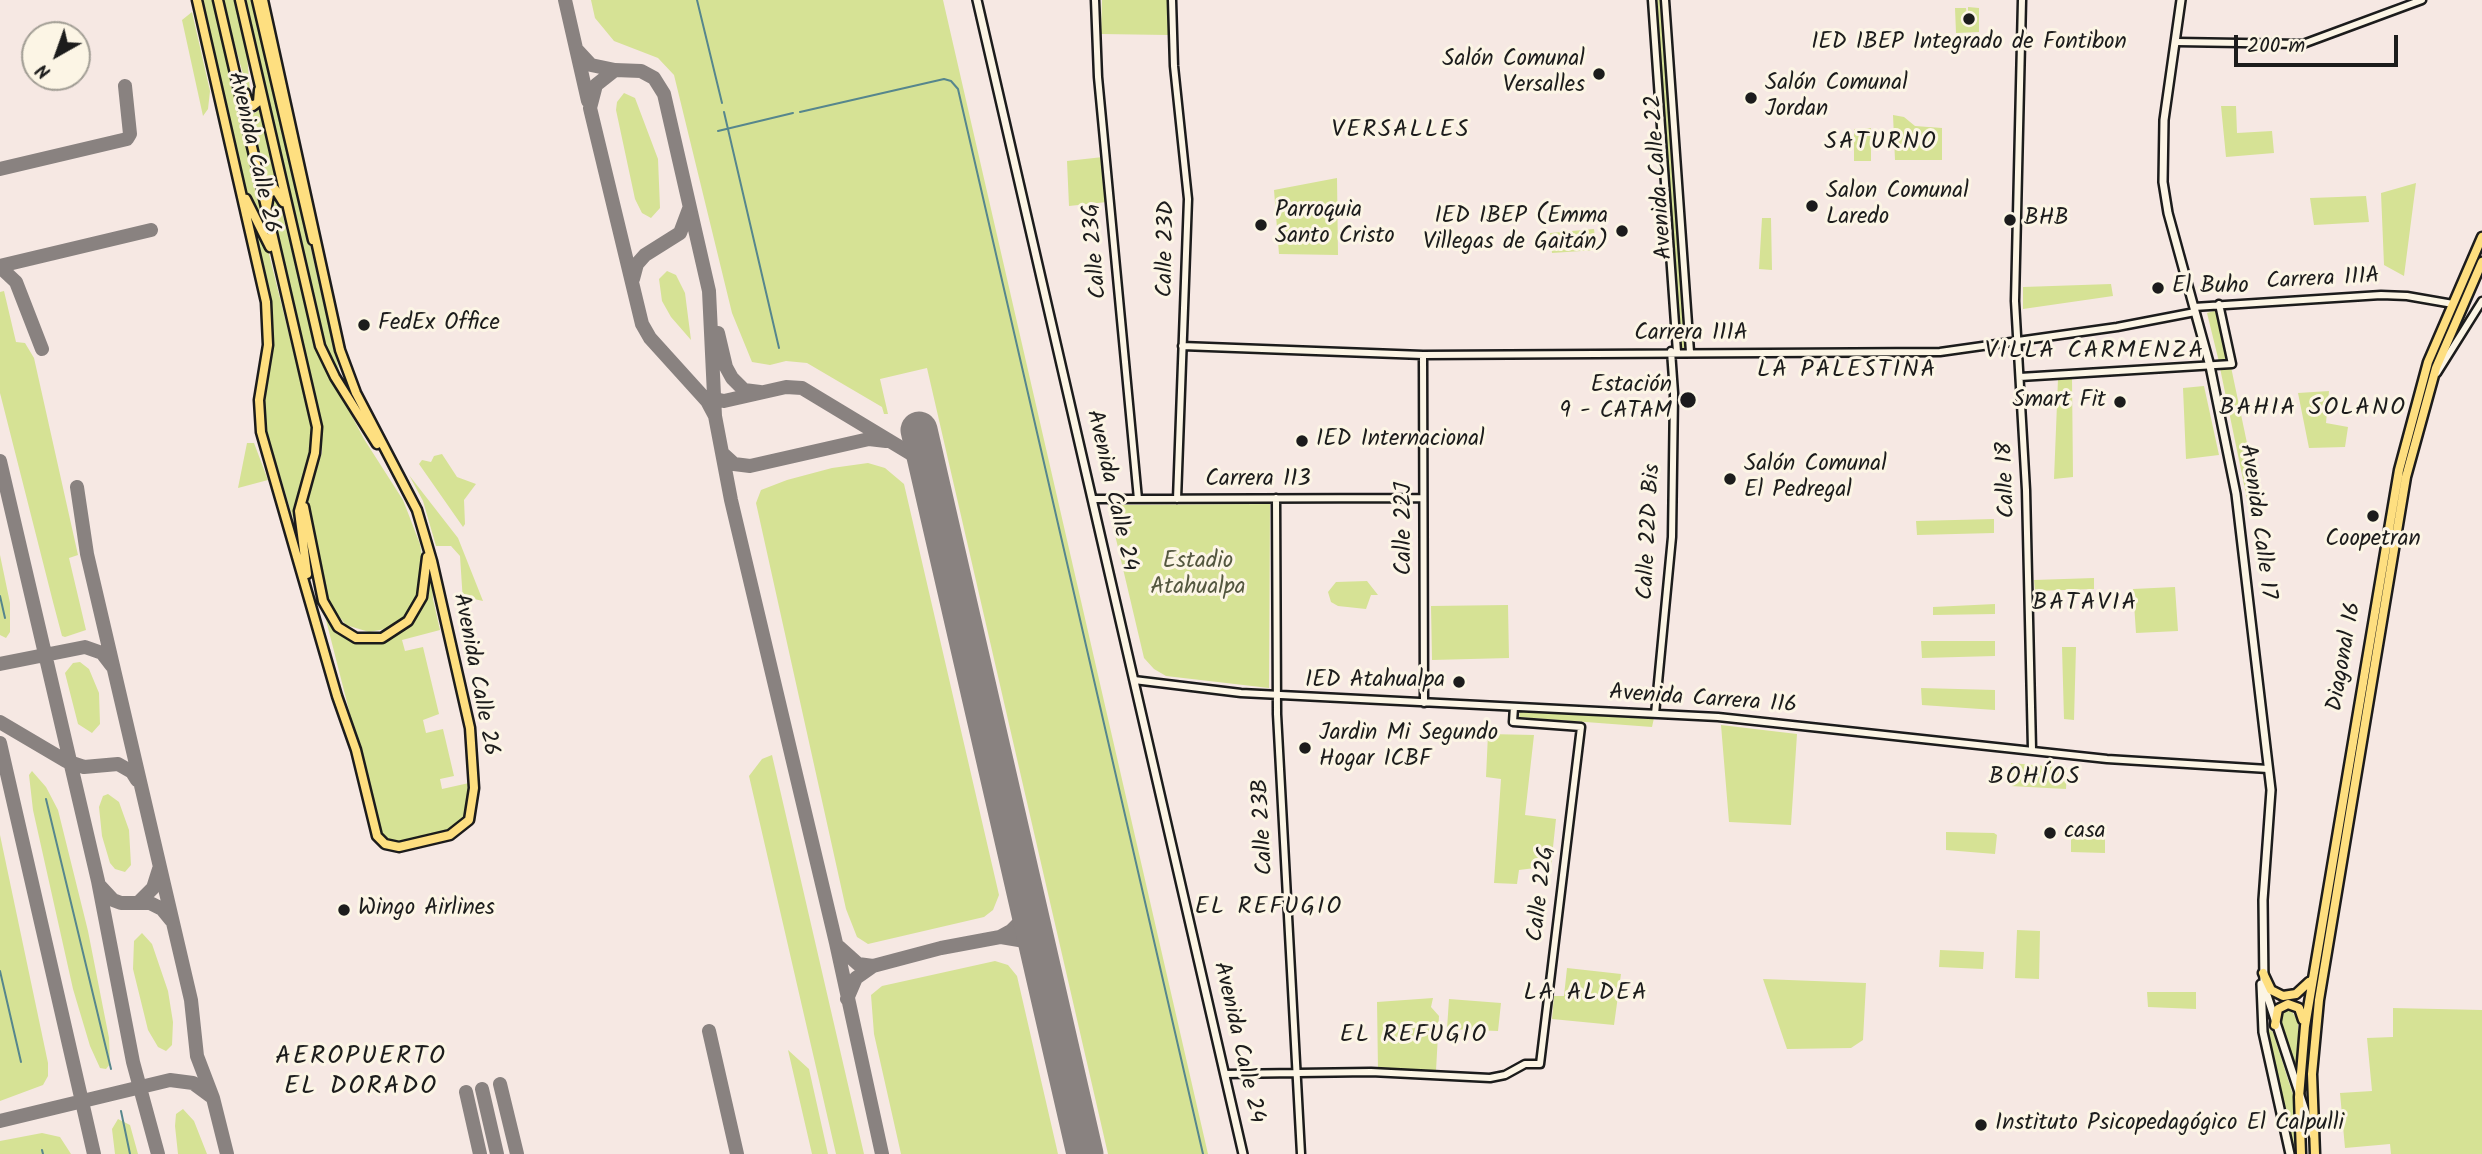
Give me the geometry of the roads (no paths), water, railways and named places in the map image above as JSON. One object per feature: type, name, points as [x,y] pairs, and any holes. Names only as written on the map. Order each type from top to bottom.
[{"type":"main road","name":"Avenida Calle 26","points":[[197,0],[267,314],[268,350],[259,400],[261,432],[378,838],[389,846],[398,847],[459,831],[469,820],[473,807],[470,728],[425,533],[406,487],[350,379],[258,1]]},
{"type":"main road","name":"Avenida Calle 26","points":[[218,0],[317,427],[315,453],[304,490],[299,524],[311,600]]},
{"type":"main road","name":"Avenida Calle 26","points":[[240,0],[323,354],[341,388],[406,487]]},
{"type":"main road","name":"Avenida Calle 24","points":[[977,0],[1243,1154]]},
{"type":"main road","name":"Avenida Calle 17","points":[[2181,0],[2164,120],[2162,168],[2166,201],[2210,366],[2236,494],[2271,797],[2263,900],[2263,973],[2266,1000],[2314,1139],[2315,1154]]},
{"type":"main road","points":[[228,44],[251,106],[258,102],[259,79]]},
{"type":"main road","points":[[241,190],[265,235],[281,275]]},
{"type":"main road","points":[[267,216],[269,194],[277,190],[292,228]]},
{"type":"main road","name":"Diagonal 16","points":[[2300,1097],[2312,976],[2399,470],[2419,388],[2482,237]]},
{"type":"main road","name":"Diagonal 16","points":[[2314,1139],[2312,1074],[2319,1000],[2406,477],[2431,384],[2482,262]]},
{"type":"main road","points":[[304,490],[306,523],[323,601],[338,627],[356,638],[374,640],[389,636],[414,613],[422,597],[427,575],[425,533]]},
{"type":"main road","points":[[2263,973],[2271,990],[2283,996],[2302,991],[2312,976]]},
{"type":"main road","name":"Avenida Calle 17","points":[[2263,973],[2259,994],[2262,1027],[2290,1154]]},
{"type":"main road","points":[[2262,1027],[2267,1024],[2275,1025],[2278,1009],[2288,1004],[2299,1009],[2305,1027]]},
{"type":"main road","name":"Avenida Calle 17","points":[[2300,1097],[2301,1154]]},
{"type":"street","name":"Calle 23G","points":[[1096,0],[1098,77],[1138,499]]},
{"type":"street","name":"Calle 23D","points":[[1172,0],[1174,66],[1188,199],[1177,499]]},
{"type":"street","name":"Avenida Calle 22","points":[[1652,0],[1674,352]]},
{"type":"street","name":"Avenida Calle 22","points":[[1665,0],[1690,352]]},
{"type":"street","name":"Calle 18","points":[[2022,0],[2015,287],[2026,490],[2032,749]]},
{"type":"street","points":[[2176,41],[2303,44],[2422,0]]},
{"type":"street","name":"Carrera 111A","points":[[1182,346],[1423,355],[1925,353],[2018,342],[2219,304],[2381,295],[2413,296],[2453,304]]},
{"type":"street","name":"Diagonal 16","points":[[2431,384],[2481,302]]},
{"type":"street","points":[[2020,377],[2232,365],[2219,304]]},
{"type":"street","name":"Calle 22D Bis","points":[[1655,714],[1673,527],[1674,352]]},
{"type":"street","name":"Calle 22J","points":[[1423,355],[1424,703]]},
{"type":"street","name":"Calle 23B","points":[[1276,498],[1277,695],[1301,1154]]},
{"type":"street","name":"Carrera 113","points":[[1093,499],[1423,498]]},
{"type":"street","name":"Avenida Carrera 116","points":[[1134,680],[1277,695],[1730,718],[2155,763],[2268,769]]},
{"type":"street","name":"Calle 22G","points":[[1298,1074],[1376,1072],[1490,1078],[1505,1075],[1525,1064],[1540,1065],[1581,727],[1513,722],[1514,707]]},
{"type":"street","points":[[1225,1074],[1298,1074]]},
{"type":"waterway","points":[[697,0],[722,103]]},
{"type":"waterway","points":[[800,112],[944,79],[951,81],[958,89],[1203,1154]]},
{"type":"waterway","points":[[724,112],[779,348]]},
{"type":"waterway","points":[[718,131],[793,113]]},
{"type":"waterway","points":[[0,596],[5,618]]},
{"type":"waterway","points":[[46,799],[111,1069]]},
{"type":"waterway","points":[[0,971],[21,1062]]},
{"type":"waterway","points":[[121,1111],[130,1154]]},
{"type":"waterway","points":[[42,1150],[43,1154]]},
{"type":"place","name":"IED IBEP Integrado de Fontibon","points":[[1969,19]]},
{"type":"place","name":"Salón Comunal Versalles","points":[[1599,74]]},
{"type":"place","name":"Salón Comunal Jordan","points":[[1751,98]]},
{"type":"place","name":"Salon Comunal Laredo","points":[[1812,206]]},
{"type":"place","name":"BHB","points":[[2010,220]]},
{"type":"place","name":"Parroquia Santo Cristo","points":[[1261,225]]},
{"type":"place","name":"IED IBEP (Emma Villegas de Gaitán)","points":[[1622,231]]},
{"type":"place","name":"El Buho","points":[[2158,288]]},
{"type":"place","name":"FedEx Office","points":[[364,325]]},
{"type":"place","name":"Estación 9 - CATAM","points":[[1688,400]]},
{"type":"place","name":"Smart Fit","points":[[2120,402]]},
{"type":"place","name":"IED Internacional","points":[[1302,441]]},
{"type":"place","name":"Salón Comunal El Pedregal","points":[[1730,479]]},
{"type":"place","name":"Coopetran","points":[[2373,516]]},
{"type":"place","name":"IED Atahualpa","points":[[1459,682]]},
{"type":"place","name":"Jardin Mi Segundo Hogar ICBF","points":[[1305,748]]},
{"type":"place","name":"casa","points":[[2050,833]]},
{"type":"place","name":"Wingo Airlines","points":[[344,910]]},
{"type":"place","name":"Instituto Psicopedagógico El Calpulli","points":[[1981,1125]]},
{"type":"district","name":"VERSALLES","points":[[1401,132]]},
{"type":"district","name":"SATURNO","points":[[1881,144]]},
{"type":"district","name":"VILLA CARMENZA","points":[[2095,353]]},
{"type":"district","name":"LA PALESTINA","points":[[1847,372]]},
{"type":"district","name":"BAHIA SOLANO","points":[[2313,410]]},
{"type":"district","name":"BATAVIA","points":[[2085,605]]},
{"type":"district","name":"BOHÍOS","points":[[2035,779]]},
{"type":"district","name":"EL REFUGIO","points":[[1269,909]]},
{"type":"district","name":"LA ALDEA","points":[[1586,995]]},
{"type":"district","name":"EL REFUGIO","points":[[1414,1037]]},
{"type":"district","name":"AEROPUERTO EL DORADO","points":[[361,1074]]},
{"type":"park label","name":"Estadio Atahualpa","points":[[1198,576]]}]
